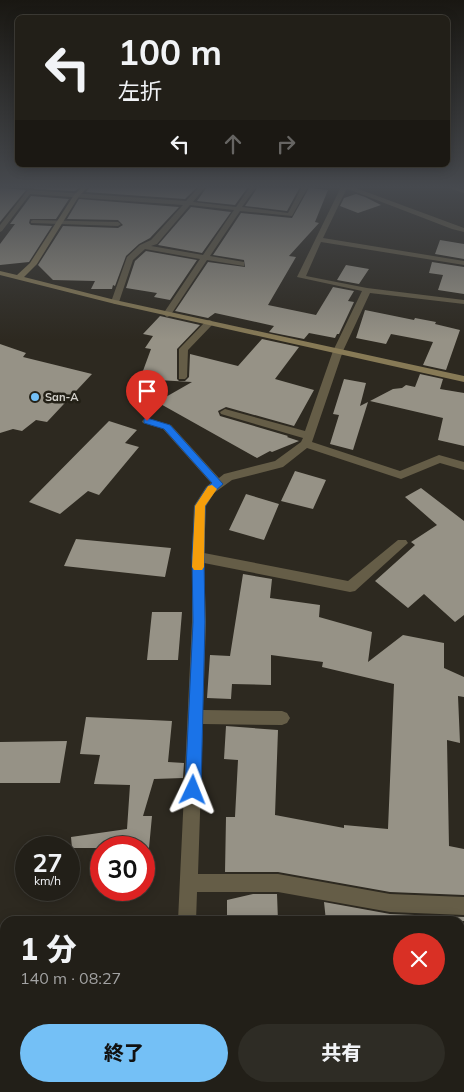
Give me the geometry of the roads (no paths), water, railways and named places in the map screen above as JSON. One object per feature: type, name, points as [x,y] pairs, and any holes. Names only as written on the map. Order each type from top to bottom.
[{"type":"street","points":[[18,278],[33,264],[50,238]]},
{"type":"street","points":[[115,302],[130,259],[143,247],[154,242],[158,238]]},
{"type":"street","points":[[167,314],[220,238]]},
{"type":"street","points":[[464,263],[319,239],[301,277],[367,290],[464,302]]},
{"type":"street","points":[[143,247],[241,264]]},
{"type":"street","points":[[0,273],[167,314],[464,379]]},
{"type":"street","points":[[187,916],[199,622],[198,557],[200,506],[210,490],[228,476],[279,464],[308,440],[338,351],[367,290]]},
{"type":"street","points":[[182,377],[184,349],[209,323]]},
{"type":"street","points":[[225,412],[308,440],[401,475],[439,459],[464,466]]},
{"type":"street","points":[[147,421],[167,427],[218,484]]},
{"type":"street","points":[[198,557],[350,587],[402,542]]},
{"type":"street","points":[[196,717],[282,718]]},
{"type":"street","points":[[189,882],[278,883],[390,903],[464,906]]},
{"type":"place","name":"San-A","points":[[35,397]]}]
